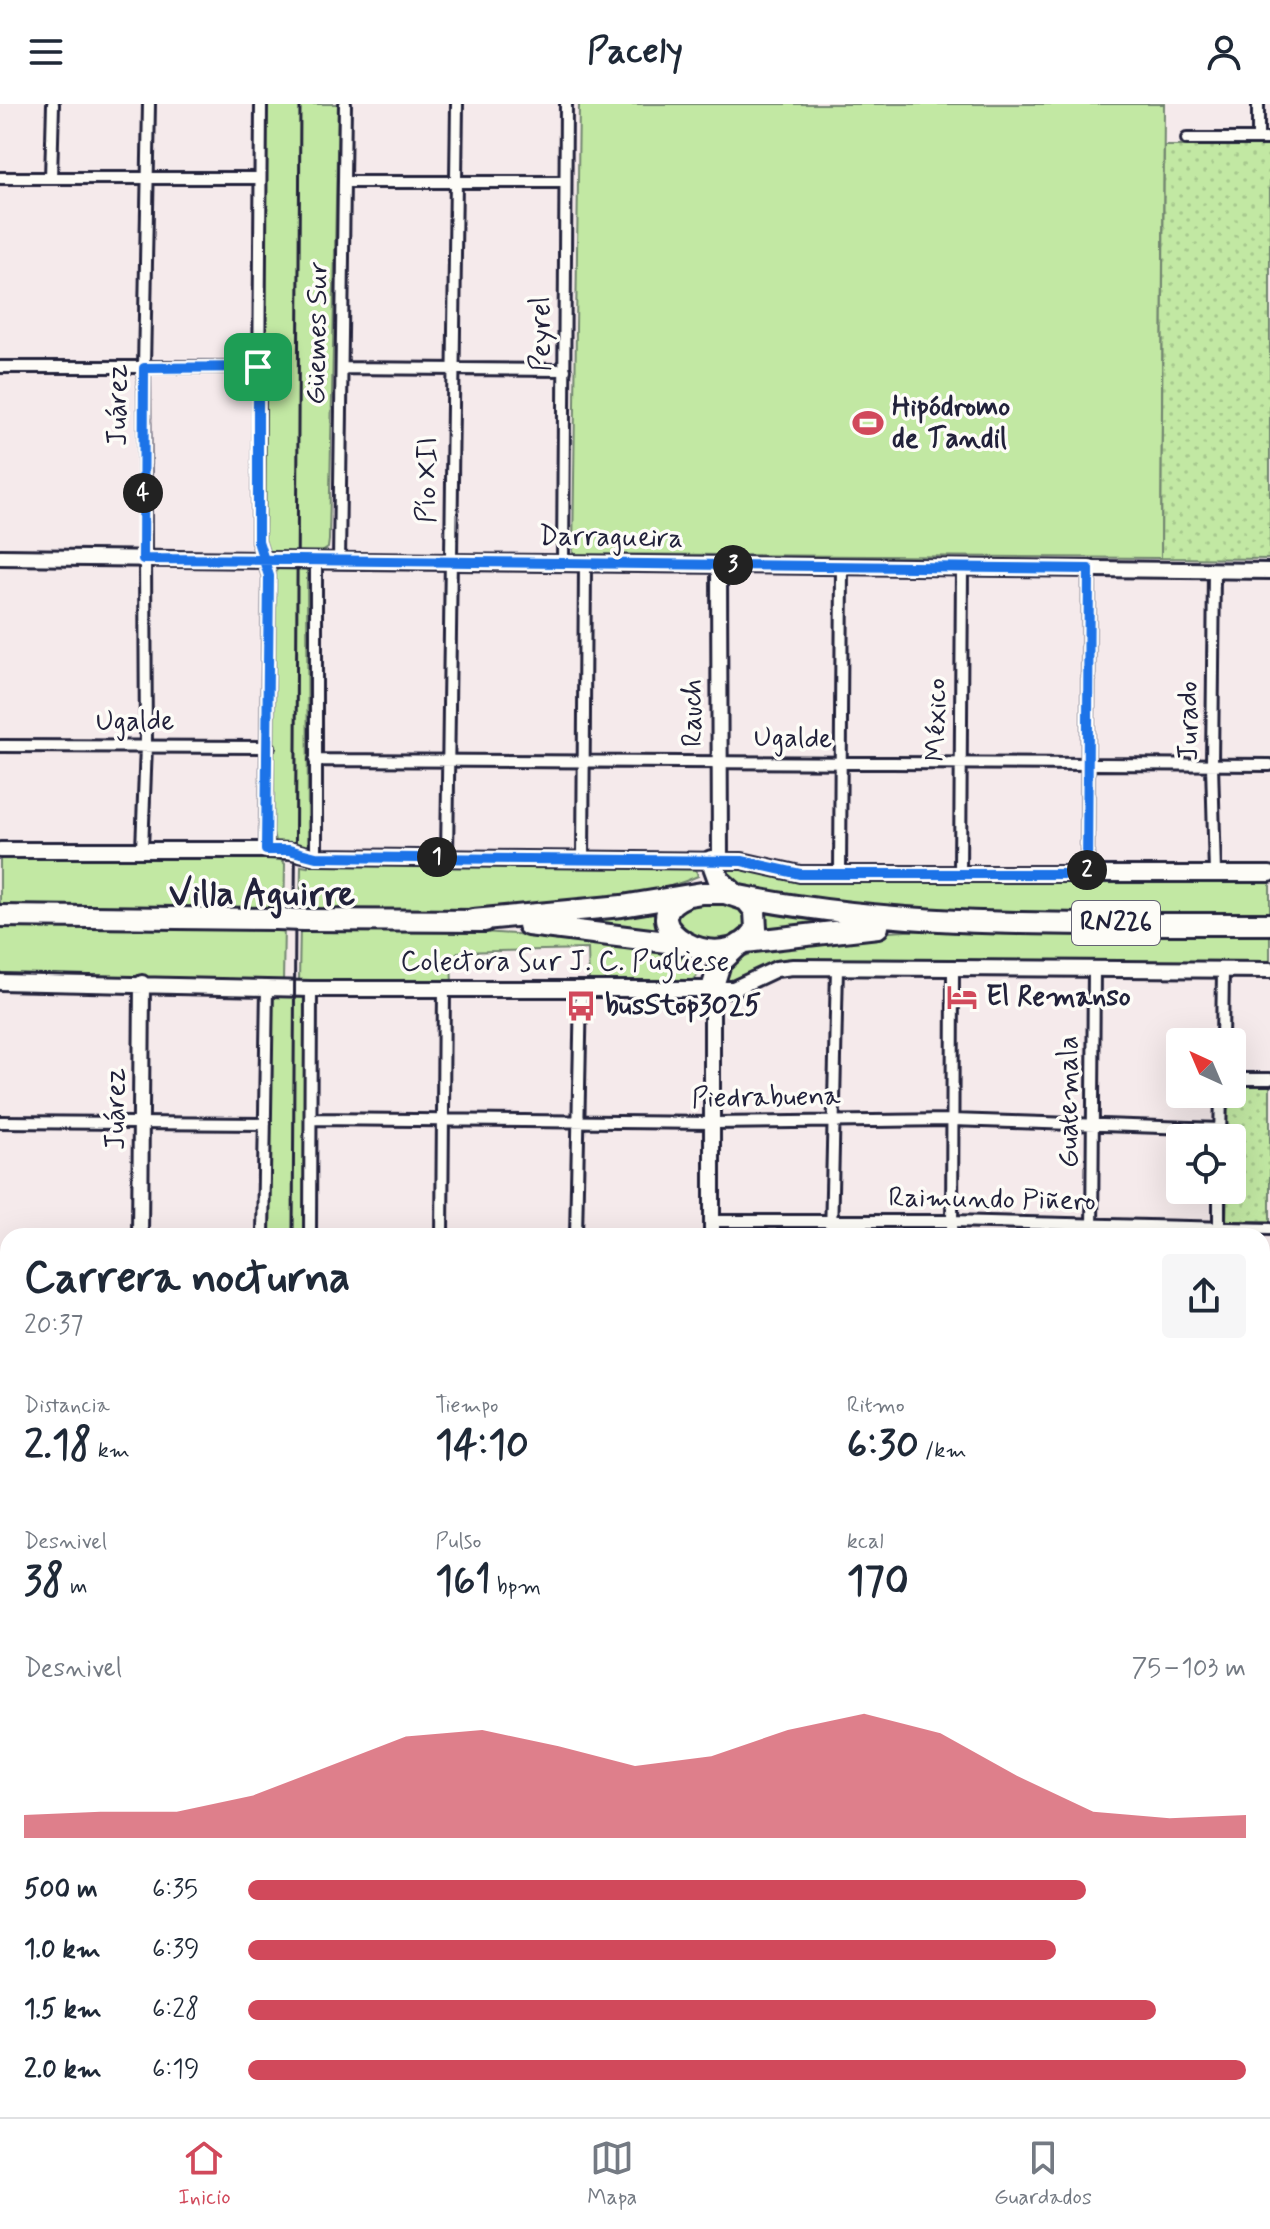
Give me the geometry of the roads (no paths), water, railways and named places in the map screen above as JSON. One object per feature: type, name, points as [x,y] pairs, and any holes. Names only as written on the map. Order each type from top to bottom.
[{"type":"highway","points":[[712,989],[720,963],[756,929],[757,916],[749,902],[719,880],[716,861]]},
{"type":"highway","points":[[712,989],[707,968],[669,930],[667,917],[673,905],[688,896],[716,861]]},
{"type":"highway","name":"RN226","points":[[0,916],[473,920],[594,910],[712,892],[829,913],[962,922],[1270,924]]},
{"type":"highway","name":"RN226","points":[[473,920],[591,930],[713,950],[838,930],[962,922]]},
{"type":"main road","name":"Darragueira","points":[[0,557],[1270,571]]},
{"type":"main road","name":"Rauch","points":[[716,861],[719,565]]},
{"type":"main road","points":[[0,850],[289,850],[316,857],[752,861],[800,874],[1270,874]]},
{"type":"main road","name":"Colectora Sur J. C. Pugliese","points":[[0,982],[311,989],[712,989],[739,988],[785,968],[1270,970]]},
{"type":"main road","name":"Juárez","points":[[140,1228],[142,983]]},
{"type":"main road","points":[[712,989],[712,1228]]},
{"type":"street","points":[[51,178],[53,104]]},
{"type":"street","name":"Juárez","points":[[142,849],[146,746],[143,559],[149,104]]},
{"type":"street","points":[[261,104],[258,541],[269,576],[266,850]]},
{"type":"street","name":"Güemes Sur","points":[[339,562],[345,104]]},
{"type":"street","name":"Pío XII","points":[[447,857],[457,104]]},
{"type":"street","name":"Peyrel","points":[[563,564],[566,104]]},
{"type":"street","points":[[1187,139],[1264,139],[1258,104]]},
{"type":"street","points":[[0,178],[259,178]]},
{"type":"street","points":[[344,182],[565,182]]},
{"type":"street","points":[[0,367],[258,367]]},
{"type":"street","points":[[342,368],[565,370]]},
{"type":"street","points":[[316,561],[316,857]]},
{"type":"street","points":[[583,860],[585,564]]},
{"type":"street","points":[[840,873],[842,566]]},
{"type":"street","name":"México","points":[[960,874],[962,568]]},
{"type":"street","points":[[1087,874],[1089,569]]},
{"type":"street","name":"Jurado","points":[[1214,570],[1212,765],[1215,873]]},
{"type":"street","name":"Ugalde","points":[[0,746],[269,747]]},
{"type":"street","name":"Ugalde","points":[[315,760],[448,762],[584,759],[842,764],[1270,765]]},
{"type":"street","points":[[831,1228],[837,968]]},
{"type":"street","points":[[952,1228],[953,969]]},
{"type":"street","name":"Guatemala","points":[[1092,1228],[1094,969]]},
{"type":"street","points":[[1222,1028],[1223,970]]},
{"type":"street","points":[[263,1228],[267,987]]},
{"type":"street","points":[[442,1228],[444,988]]},
{"type":"street","points":[[310,1228],[311,989]]},
{"type":"street","points":[[576,1228],[581,989]]},
{"type":"street","points":[[1246,1079],[1270,1079]]},
{"type":"street","name":"Piedrabuena","points":[[311,1119],[714,1123],[952,1120],[1093,1123],[1166,1129]]},
{"type":"street","points":[[0,1122],[265,1124]]},
{"type":"street","points":[[1219,1204],[1219,1228]]},
{"type":"street","name":"Raimundo Piñero","points":[[712,1228],[831,1221],[952,1221],[1050,1228]]},
{"type":"railway","points":[[293,1228],[300,104]]},
{"type":"place","name":"Hipódromo de Tandil","points":[[868,423]]},
{"type":"place","name":"El Remanso","points":[[962,997]]},
{"type":"place","name":"busStop3025","points":[[581,1006]]},
{"type":"district","name":"Villa Aguirre","points":[[262,895]]}]
